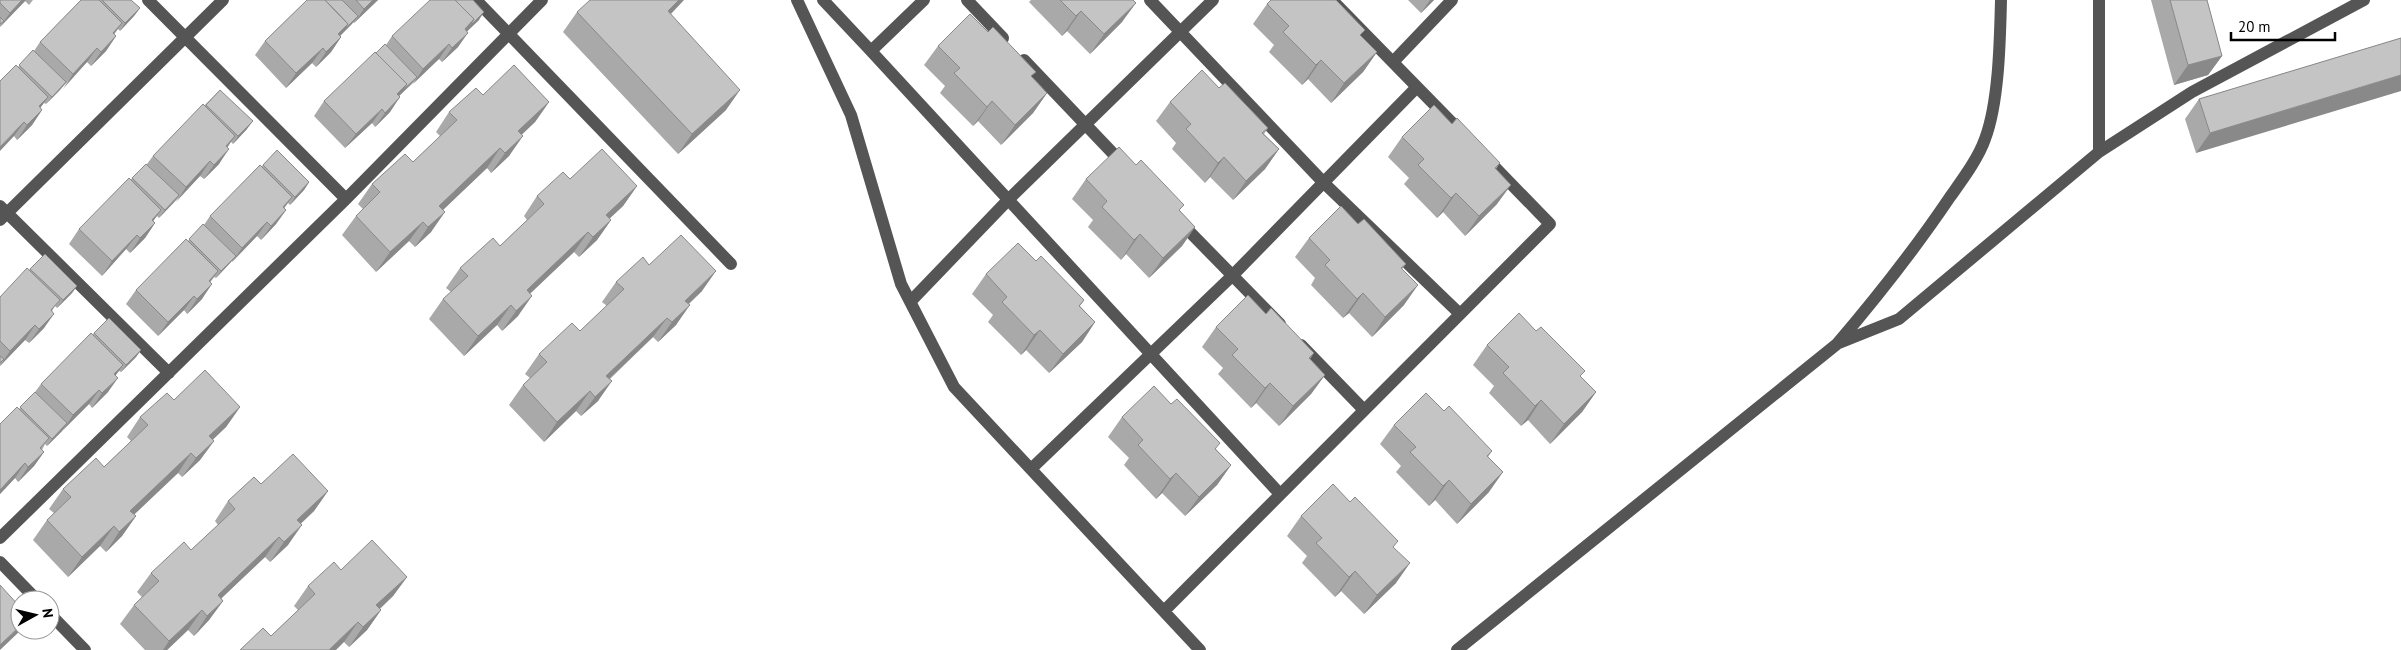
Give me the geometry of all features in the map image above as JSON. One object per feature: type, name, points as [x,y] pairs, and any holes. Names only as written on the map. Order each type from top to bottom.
[{"type":"street","points":[[148,0],[346,199]]},
{"type":"street","points":[[169,373],[2,213],[186,39],[223,0]]},
{"type":"street","points":[[476,0],[731,264]]},
{"type":"street","points":[[0,538],[346,199],[542,0]]},
{"type":"street","points":[[797,0],[851,115],[901,284],[954,387],[1200,650]]},
{"type":"street","points":[[823,0],[1280,494]]},
{"type":"street","points":[[871,51],[924,0]]},
{"type":"street","points":[[967,0],[1132,173]]},
{"type":"street","points":[[1150,0],[1324,183],[1460,314]]},
{"type":"street","points":[[910,302],[1008,200],[1213,0]]},
{"type":"street","points":[[1164,611],[1550,224],[1332,0]]},
{"type":"street","points":[[1393,62],[1452,0]]},
{"type":"street","points":[[1456,650],[1837,344],[1889,284],[1927,232],[1985,139],[1994,97],[2000,42],[2001,0]]},
{"type":"street","points":[[2099,0],[2099,152]]},
{"type":"street","points":[[1837,344],[1899,319],[2099,152],[2192,92],[2364,0]]},
{"type":"street","points":[[1031,469],[1232,276],[1417,87]]},
{"type":"street","points":[[1172,214],[1364,410]]},
{"type":"street","points":[[0,562],[27,590]]},
{"type":"street","points":[[60,624],[85,650]]},
{"type":"building","points":[[0,0],[22,0],[10,13],[0,3]]},
{"type":"building","points":[[81,0],[99,0],[122,23],[113,33],[116,36],[101,52],[97,48],[73,74],[40,42]]},
{"type":"building","points":[[102,0],[131,0],[140,8],[125,23]]},
{"type":"building","points":[[307,0],[325,0],[348,24],[338,34],[341,37],[326,52],[323,48],[296,73],[265,41]]},
{"type":"building","points":[[325,0],[342,0],[358,16],[343,31],[348,24]]},
{"type":"building","points":[[356,0],[373,0],[364,9]]},
{"type":"building","points":[[430,0],[455,0],[474,19],[465,29],[468,33],[452,48],[449,44],[423,69],[392,36]]},
{"type":"building","points":[[455,0],[473,0],[484,12],[470,26],[474,19]]},
{"type":"building","points":[[590,0],[679,0],[668,11],[740,90],[692,134],[577,12]]},
{"type":"building","points":[[1060,0],[1133,0],[1136,3],[1104,34],[1081,11],[1076,16]]},
{"type":"building","points":[[1271,0],[1336,0],[1365,30],[1360,35],[1377,52],[1344,83],[1321,60],[1316,65],[1283,32],[1289,26],[1267,4]]},
{"type":"building","points":[[2170,0],[2207,0],[2222,56],[2188,65]]},
{"type":"building","points":[[970,14],[988,32],[993,27],[1036,72],[1031,76],[1047,93],[1015,125],[992,101],[987,107],[954,73],[960,68],[938,46]]},
{"type":"building","points":[[2401,38],[2401,75],[2210,133],[2199,99]]},
{"type":"building","points":[[385,44],[417,77],[402,91],[407,84],[376,53]]},
{"type":"building","points":[[33,50],[66,82],[52,97],[19,65]]},
{"type":"building","points":[[375,52],[407,84],[397,94],[400,97],[385,113],[382,109],[356,134],[324,101]]},
{"type":"building","points":[[16,65],[48,97],[39,106],[42,110],[27,125],[24,122],[0,147],[0,81]]},
{"type":"building","points":[[514,65],[549,102],[518,131],[523,136],[505,153],[500,148],[439,206],[445,212],[428,227],[423,222],[390,252],[356,216],[380,192],[372,184],[405,154],[413,162],[457,120],[449,112],[476,88],[483,95]]},
{"type":"building","points":[[1202,70],[1219,88],[1225,83],[1268,128],[1262,133],[1279,149],[1246,181],[1224,157],[1218,163],[1186,129],[1191,124],[1170,102]]},
{"type":"building","points":[[220,90],[253,121],[238,136],[206,105]]},
{"type":"building","points":[[203,104],[235,136],[226,146],[229,149],[214,165],[210,161],[186,187],[153,156]]},
{"type":"building","points":[[1434,105],[1452,124],[1457,118],[1500,163],[1495,168],[1511,185],[1479,216],[1456,193],[1451,198],[1418,165],[1424,159],[1402,137]]},
{"type":"building","points":[[1119,147],[1136,165],[1141,160],[1184,205],[1179,210],[1195,227],[1163,258],[1140,234],[1134,240],[1102,207],[1107,201],[1086,179]]},
{"type":"building","points":[[602,149],[637,186],[606,215],[611,220],[593,237],[588,232],[527,290],[532,296],[516,311],[511,305],[478,336],[443,299],[468,276],[460,268],[493,238],[500,246],[544,204],[537,196],[563,172],[570,179]]},
{"type":"building","points":[[277,150],[309,182],[295,197],[263,165]]},
{"type":"building","points":[[146,164],[179,195],[165,210],[132,178]]},
{"type":"building","points":[[260,165],[292,197],[283,207],[286,210],[271,226],[267,222],[242,248],[210,216]]},
{"type":"building","points":[[129,178],[161,210],[152,220],[155,223],[140,238],[137,235],[112,261],[79,229]]},
{"type":"building","points":[[1341,206],[1358,224],[1364,219],[1406,264],[1401,268],[1418,285],[1385,317],[1363,293],[1357,299],[1325,265],[1330,260],[1309,238]]},
{"type":"building","points":[[203,224],[236,256],[221,271],[189,239]]},
{"type":"building","points":[[681,235],[716,271],[685,301],[690,305],[672,322],[667,318],[606,376],[612,381],[595,397],[590,391],[557,422],[523,385],[547,362],[539,354],[572,323],[580,331],[624,289],[616,282],[643,257],[649,265]]},
{"type":"building","points":[[186,239],[218,271],[209,281],[212,284],[197,299],[194,296],[168,322],[136,290]]},
{"type":"building","points":[[1018,243],[1036,261],[1041,256],[1084,300],[1079,306],[1095,322],[1063,354],[1040,330],[1034,335],[1002,302],[1007,297],[986,274]]},
{"type":"building","points":[[45,254],[77,286],[63,300],[30,269]]},
{"type":"building","points":[[27,268],[60,300],[51,310],[54,314],[39,329],[35,325],[10,351],[0,341],[0,297]]},
{"type":"building","points":[[1248,295],[1266,314],[1271,308],[1314,353],[1309,358],[1325,375],[1293,406],[1270,383],[1265,388],[1232,355],[1238,349],[1216,327]]},
{"type":"building","points":[[1519,313],[1536,331],[1541,327],[1585,371],[1580,376],[1596,392],[1564,424],[1541,400],[1535,406],[1503,373],[1509,367],[1487,345]]},
{"type":"building","points":[[109,318],[141,350],[126,365],[94,333]]},
{"type":"building","points":[[91,333],[123,365],[114,374],[118,378],[102,393],[99,390],[73,415],[41,384]]},
{"type":"building","points":[[205,370],[240,407],[209,436],[214,441],[196,458],[191,453],[130,511],[136,516],[119,532],[114,526],[82,557],[47,520],[71,497],[63,489],[96,458],[104,467],[148,425],[140,417],[167,393],[174,400]]},
{"type":"building","points":[[1154,386],[1171,404],[1177,399],[1220,443],[1215,449],[1231,465],[1199,497],[1176,473],[1170,479],[1138,445],[1143,440],[1122,417]]},
{"type":"building","points":[[35,392],[67,423],[52,439],[20,407]]},
{"type":"building","points":[[1426,393],[1444,411],[1449,406],[1492,451],[1487,456],[1503,472],[1471,504],[1449,480],[1443,486],[1410,452],[1416,447],[1394,425]]},
{"type":"building","points":[[17,407],[49,438],[40,448],[44,452],[28,467],[25,463],[0,490],[0,424]]},
{"type":"building","points":[[293,454],[328,491],[297,520],[302,525],[284,542],[279,537],[218,595],[223,601],[207,616],[202,610],[169,641],[134,605],[159,581],[151,573],[184,542],[191,550],[235,509],[228,501],[254,477],[261,484]]},
{"type":"building","points":[[1333,484],[1350,502],[1355,497],[1398,541],[1393,547],[1410,563],[1377,595],[1355,571],[1349,577],[1316,543],[1322,538],[1301,516]]},
{"type":"building","points":[[372,540],[407,577],[376,605],[381,610],[363,627],[358,622],[329,650],[240,650],[263,628],[271,636],[315,594],[308,586],[334,562],[341,570]]},
{"type":"building","points":[[0,585],[10,596],[10,636],[0,645]]}]
